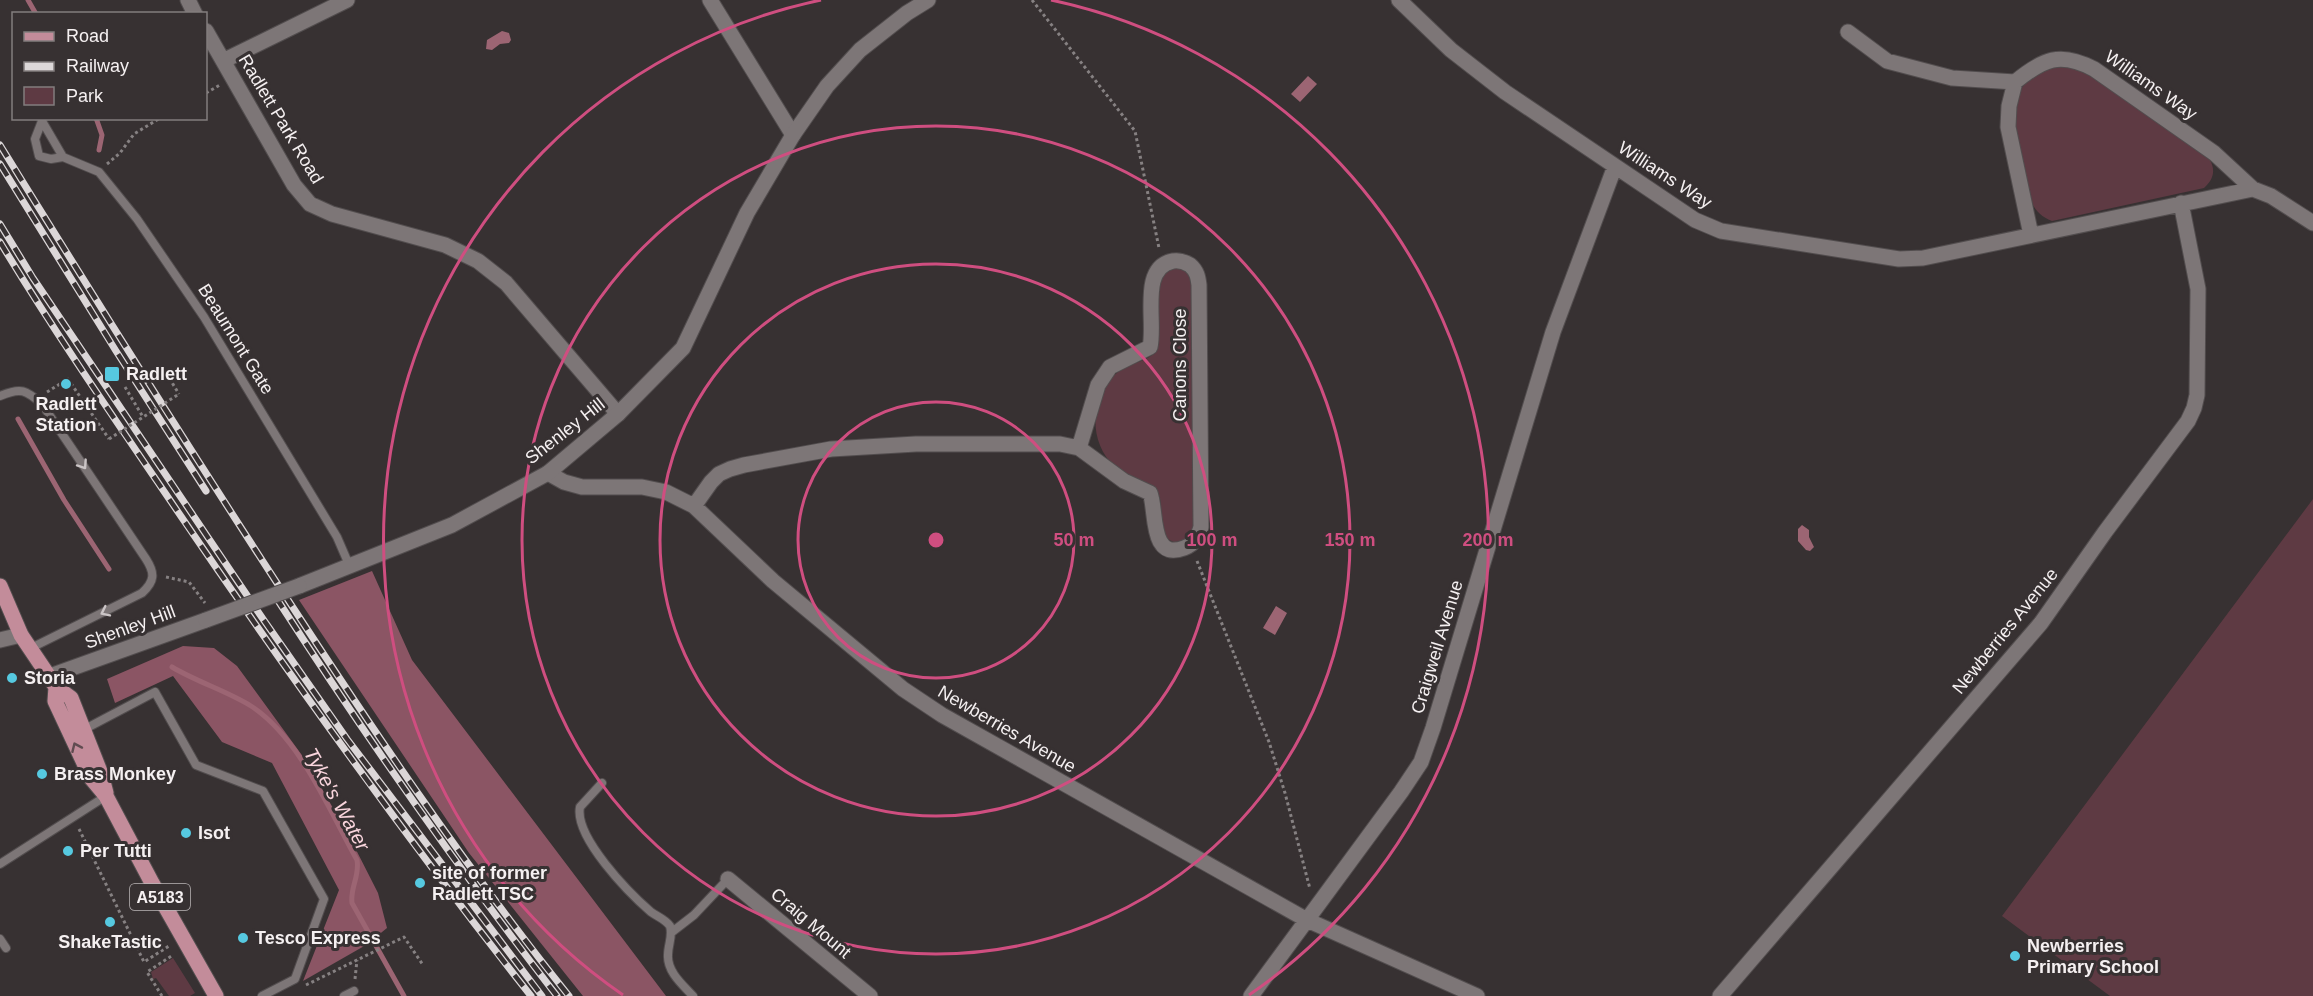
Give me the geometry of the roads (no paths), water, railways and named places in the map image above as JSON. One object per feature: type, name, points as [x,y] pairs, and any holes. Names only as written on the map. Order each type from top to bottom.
[{"type":"main road","name":"A5183","points":[[0,586],[21,635],[53,682],[71,698],[101,774],[106,796],[216,996]]},
{"type":"main road","points":[[53,682],[56,701],[82,762],[91,778],[106,796]]},
{"type":"street","points":[[223,61],[347,0]]},
{"type":"street","points":[[710,0],[793,135]]},
{"type":"street","name":"Shenley Hill","points":[[53,682],[452,525],[548,473],[618,414],[683,348],[747,213],[793,135],[826,86],[860,50],[907,13],[928,0]]},
{"type":"street","name":"Williams Way","points":[[1399,0],[1451,50],[1505,92],[1695,220],[1721,231],[1899,259],[1923,258],[2253,189]]},
{"type":"street","points":[[1848,32],[1887,61],[1952,78],[2015,82],[2009,106],[2008,127],[2031,235]]},
{"type":"street","name":"Radlett Park Road","points":[[207,33],[294,185],[310,204],[332,214],[445,244],[478,261],[506,284],[618,414]]},
{"type":"street","name":"Williams Way","points":[[2015,82],[2045,61],[2078,60],[2214,153],[2253,189],[2271,196],[2313,223]]},
{"type":"street","name":"Craigweil Avenue","points":[[1251,996],[1421,762],[1553,332],[1615,166]]},
{"type":"street","name":"Newberries Avenue","points":[[1720,996],[2041,623],[2188,421],[2197,395],[2198,289],[2181,203]]},
{"type":"street","name":"Canons Close","points":[[1178,260],[1188,264],[1197,273],[1199,285],[1201,526],[1198,538],[1191,545],[1179,549],[1167,548],[1158,538],[1154,527],[1153,500],[1150,493],[1124,481],[1079,448],[1087,426],[1090,405],[1098,385],[1110,367],[1150,347],[1152,281],[1157,269],[1164,262],[1178,260]]},
{"type":"street","points":[[694,506],[711,482],[719,474],[730,469],[831,449],[916,444],[1060,444],[1079,448]]},
{"type":"street","name":"Newberries Avenue","points":[[548,473],[564,482],[582,487],[642,487],[666,492],[694,506],[773,581],[903,689],[942,715],[1307,920],[1477,996]]},
{"type":"street","points":[[0,640],[21,635]]},
{"type":"street","name":"Craig Mount","points":[[728,879],[870,996]]},
{"type":"lane","name":"Beaumont Gate","points":[[63,157],[42,121],[35,139],[39,156],[51,159],[63,157],[99,172],[137,219],[204,317],[337,537],[350,567]]},
{"type":"lane","points":[[0,396],[12,390],[27,391],[42,404],[146,559],[153,575],[151,585],[142,592],[31,648]]},
{"type":"lane","points":[[83,730],[155,692],[196,765],[263,791],[324,899],[295,979],[262,996]]},
{"type":"lane","points":[[602,783],[580,807],[580,822],[591,843],[619,880],[652,912],[666,921],[672,932],[668,955],[671,970],[693,996]]},
{"type":"lane","points":[[0,864],[106,796]]},
{"type":"lane","points":[[672,932],[694,915],[728,879]]},
{"type":"lane","points":[[0,939],[6,948]]},
{"type":"lane","points":[[344,996],[354,991]]},
{"type":"waterway","name":"Tyke's Water","points":[[28,0],[35,12]]},
{"type":"waterway","name":"Tyke's Water","points":[[97,120],[102,135],[99,150]]},
{"type":"waterway","name":"Tyke's Water","points":[[18,419],[64,500],[109,569]]},
{"type":"waterway","name":"Tyke's Water","points":[[172,667],[251,706],[268,720],[299,756],[357,860],[352,903],[404,996]]},
{"type":"railway","points":[[0,145],[171,418],[345,687],[454,844],[569,996]]},
{"type":"railway","points":[[0,164],[206,491]]},
{"type":"railway","points":[[0,224],[33,278],[263,619],[347,739],[542,996]]},
{"type":"railway","points":[[0,242],[86,377],[262,633],[349,756],[531,996]]},
{"type":"railway","points":[[275,596],[412,799],[557,996]]},
{"type":"place","name":"Radlett","points":[[112,374]]},
{"type":"place","name":"Radlett Station","points":[[66,384]]},
{"type":"place","name":"Storia","points":[[12,678]]},
{"type":"place","name":"Brass Monkey","points":[[42,774]]},
{"type":"place","name":"Isot","points":[[186,833]]},
{"type":"place","name":"Per Tutti","points":[[68,851]]},
{"type":"place","name":"site of former Radlett TSC","points":[[420,883]]},
{"type":"place","name":"ShakeTastic","points":[[110,922]]},
{"type":"place","name":"Tesco Express","points":[[243,938]]},
{"type":"place","name":"Newberries Primary School","points":[[2015,956]]}]
